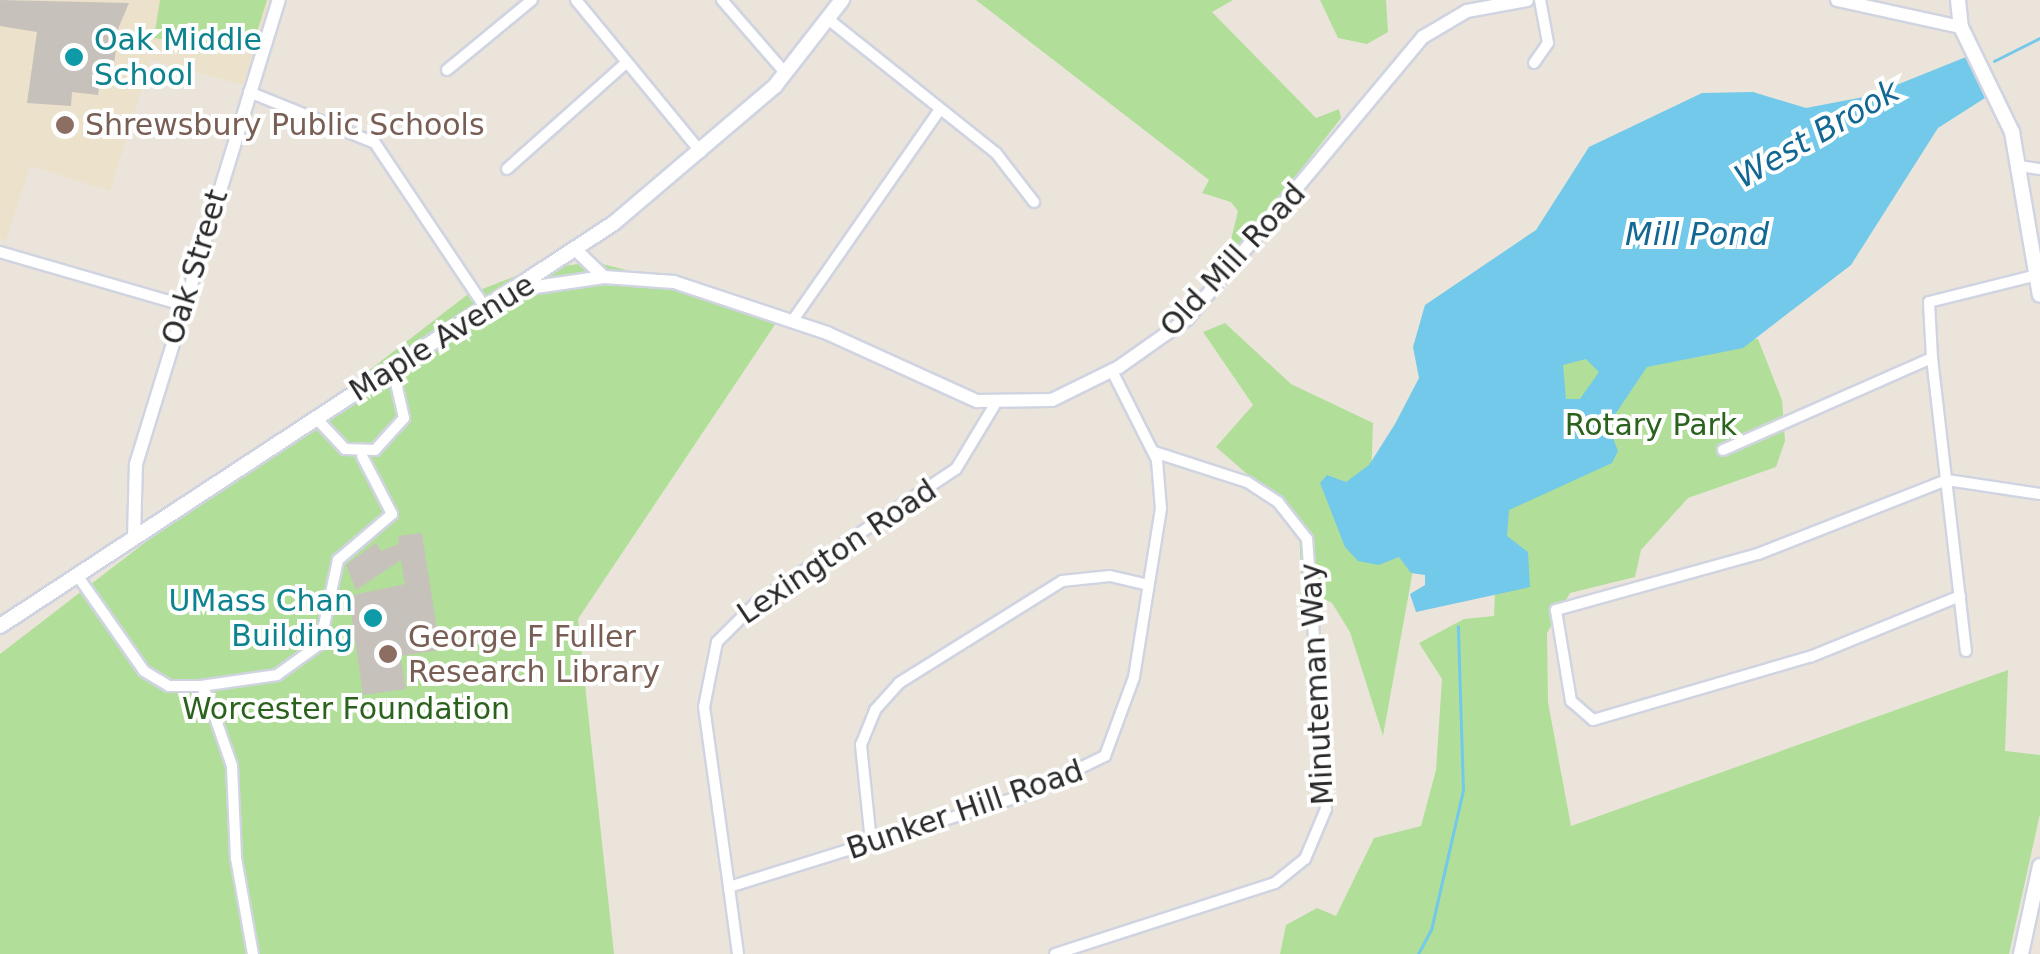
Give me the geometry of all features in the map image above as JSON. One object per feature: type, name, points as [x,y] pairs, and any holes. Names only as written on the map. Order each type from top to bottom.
[{"type":"main road","name":"Maple Avenue","points":[[0,626],[562,262],[701,152],[786,74],[842,0]]},
{"type":"main road","points":[[1958,0],[1961,27],[2002,104],[2020,166],[2040,295]]},
{"type":"main road","points":[[2020,954],[2040,866]]},
{"type":"street","name":"Oak Street","points":[[134,538],[131,486],[182,305],[278,0]]},
{"type":"street","points":[[447,70],[532,0]]},
{"type":"street","points":[[576,0],[701,152]]},
{"type":"street","points":[[722,0],[786,74]]},
{"type":"street","name":"Old Mill Road","points":[[522,288],[604,278],[674,282],[794,320],[994,406],[1052,400],[1112,371],[1188,318],[1423,37],[1467,11],[1527,0]]},
{"type":"street","points":[[1534,63],[1548,43],[1540,0]]},
{"type":"street","points":[[1837,0],[1961,27]]},
{"type":"street","points":[[828,19],[938,112],[996,153],[1034,202]]},
{"type":"street","points":[[506,169],[625,64]]},
{"type":"street","points":[[249,92],[375,143],[487,310]]},
{"type":"street","points":[[794,320],[938,112]]},
{"type":"street","points":[[2020,166],[2040,169]]},
{"type":"street","points":[[577,250],[604,278]]},
{"type":"street","points":[[0,252],[182,305]]},
{"type":"street","points":[[562,262],[575,280]]},
{"type":"street","points":[[1966,651],[1932,358],[1930,302],[2037,274]]},
{"type":"street","points":[[1723,450],[1932,358]]},
{"type":"street","points":[[362,456],[394,436],[404,418],[394,370]]},
{"type":"street","name":"Bunker Hill Road","points":[[729,887],[1028,794],[1097,764],[1128,702],[1161,509],[1154,452],[1112,371]]},
{"type":"street","name":"Lexington Road","points":[[729,887],[704,707],[717,642],[757,602],[956,469],[994,406]]},
{"type":"street","points":[[77,575],[144,671],[169,686],[201,686],[277,674],[320,644],[338,560],[392,514],[362,456],[338,444],[316,418]]},
{"type":"street","name":"Minuteman Way","points":[[1055,954],[1275,882],[1305,859],[1326,809],[1307,539],[1278,502],[1246,482],[1154,452]]},
{"type":"street","points":[[1960,596],[1814,656],[1593,720],[1571,701],[1556,610],[1758,554],[1946,480],[2040,494]]},
{"type":"street","points":[[872,842],[861,745],[890,691],[1062,581],[1110,576],[1148,585]]},
{"type":"street","points":[[201,686],[232,766],[236,858],[253,954]]},
{"type":"street","points":[[729,887],[738,954]]},
{"type":"shaded area","name":"Shrewsbury Public Schools","points":[[0,0],[271,0],[243,85],[151,60],[110,191],[30,166],[6,241],[0,239]]},
{"type":"green space","points":[[160,0],[267,0],[251,51],[154,38]]},
{"type":"green space","points":[[976,0],[1233,0],[1212,12],[1316,118],[1339,109],[1341,118],[1239,249],[1228,252],[1238,211],[1231,202],[1202,193],[1209,180]]},
{"type":"green space","points":[[1320,0],[1386,0],[1388,32],[1367,44],[1338,38]]},
{"type":"green space","name":"Worcester Foundation","points":[[595,262],[784,311],[578,619],[614,954],[0,954],[0,654],[467,295],[531,270]]},
{"type":"green space","points":[[1225,323],[1291,384],[1373,423],[1369,535],[1415,559],[1383,736],[1350,632],[1332,603],[1302,589],[1299,531],[1285,507],[1216,447],[1253,405],[1203,332]]},
{"type":"green space","name":"Rotary Park","points":[[1758,339],[1782,400],[1785,441],[1776,467],[1688,498],[1641,550],[1635,577],[1570,593],[1547,633],[1548,702],[1571,826],[2008,670],[2005,751],[2040,755],[2040,814],[2009,954],[1280,954],[1286,925],[1317,908],[1336,916],[1374,838],[1421,826],[1436,770],[1442,679],[1419,643],[1464,619],[1494,616],[1498,511],[1567,402],[1550,343]]},
{"type":"water","name":"Mill Pond","points":[[1966,57],[1985,98],[1938,128],[1851,265],[1743,348],[1647,367],[1608,425],[1618,451],[1612,463],[1509,510],[1507,536],[1528,552],[1530,587],[1416,612],[1410,594],[1425,585],[1425,575],[1411,573],[1399,557],[1379,565],[1358,561],[1345,547],[1320,483],[1327,475],[1346,482],[1369,465],[1395,424],[1419,378],[1413,347],[1425,305],[1536,230],[1589,147],[1702,93],[1753,92],[1806,108],[1869,96]],"holes":[[[1586,359],[1599,372],[1580,399],[1566,399],[1563,365]]]},
{"type":"building","name":"Oak Middle School","points":[[0,0],[129,3],[109,50],[116,50],[114,64],[102,63],[98,95],[72,92],[71,106],[27,103],[37,32],[0,26]]},
{"type":"building","name":"UMass Chan Building","points":[[422,533],[440,650],[400,656],[406,689],[363,695],[349,596],[405,584],[401,560],[356,590],[346,565],[376,543],[381,551],[399,544],[398,536]]},
{"type":"waterway","name":"West Brook","points":[[1994,61],[2040,38]]},
{"type":"waterway","name":"West Brook","points":[[1418,954],[1431,930],[1463,790],[1458,627]]},
{"type":"place","name":"Oak Middle School","points":[[74,57]]},
{"type":"place","name":"Shrewsbury Public Schools","points":[[65,125]]},
{"type":"place","name":"UMass Chan Building","points":[[373,618]]},
{"type":"place","name":"George F Fuller Research Library","points":[[388,654]]}]
